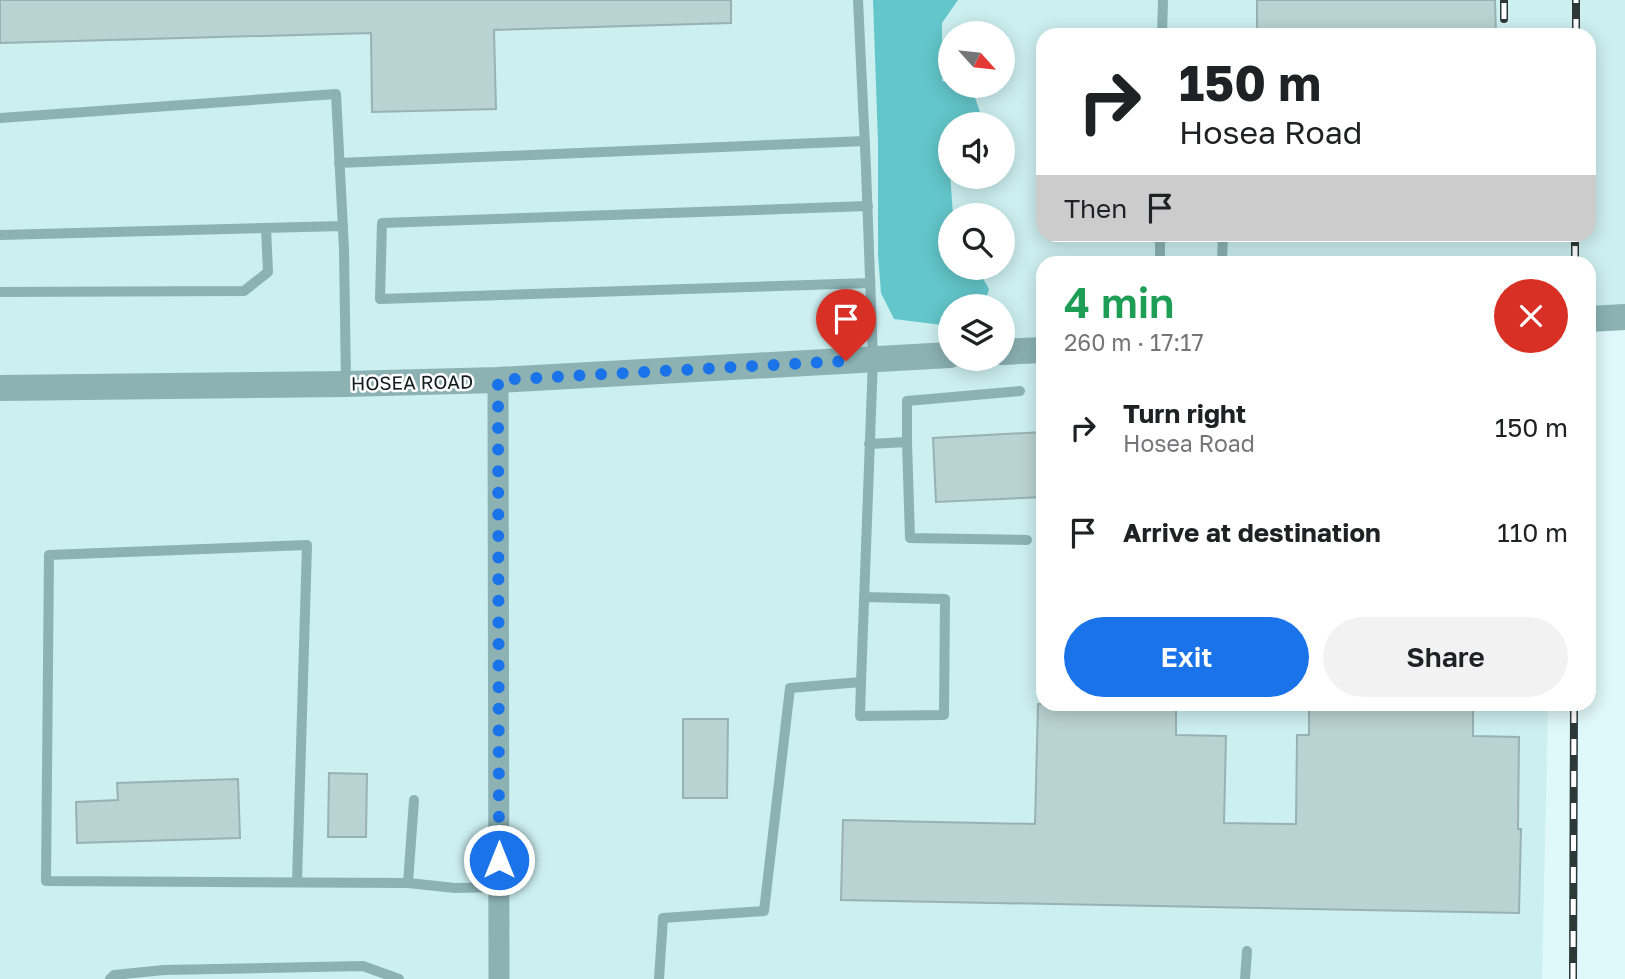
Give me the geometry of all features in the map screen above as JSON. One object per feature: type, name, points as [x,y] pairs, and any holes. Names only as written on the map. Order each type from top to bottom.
[{"type":"street","points":[[1596,319],[1625,317]]},
{"type":"street","points":[[1015,351],[1036,350]]},
{"type":"street","name":"HOSEA ROAD","points":[[0,388],[498,380],[938,356]]},
{"type":"street","points":[[498,380],[499,979]]},
{"type":"lane","points":[[858,0],[873,359],[869,444],[860,716],[944,715],[945,599],[864,597]]},
{"type":"lane","points":[[1162,28],[1163,0]]},
{"type":"lane","points":[[0,118],[336,94],[343,226],[346,384]]},
{"type":"lane","points":[[339,163],[865,141]]},
{"type":"lane","points":[[868,206],[382,223],[380,299],[870,283]]},
{"type":"lane","points":[[0,235],[343,226]]},
{"type":"lane","points":[[0,292],[244,291],[268,272],[266,228]]},
{"type":"lane","points":[[1020,391],[907,401],[910,538],[1027,540]]},
{"type":"lane","points":[[869,444],[907,442]]},
{"type":"lane","points":[[297,882],[307,545],[49,555],[46,881],[408,883],[455,888],[499,887]]},
{"type":"lane","points":[[659,979],[663,918],[764,911],[790,688],[861,682]]},
{"type":"lane","points":[[408,883],[414,800]]},
{"type":"lane","points":[[1245,979],[1247,951]]},
{"type":"lane","points":[[110,979],[114,975],[164,970],[363,966],[399,979]]},
{"type":"shaded area","points":[[0,0],[1625,0],[1625,312],[1596,314],[1596,256],[1036,256],[1036,711],[1548,711],[1542,979],[0,979]]},
{"type":"shaded area","points":[[873,0],[958,0],[943,21],[938,21],[938,98],[975,98],[980,112],[938,112],[938,189],[951,189],[952,203],[938,203],[938,280],[984,280],[989,289],[988,294],[938,294],[938,324],[894,319],[881,293],[878,255],[878,142]]},
{"type":"building","points":[[0,0],[731,0],[731,23],[494,30],[496,109],[372,112],[371,33],[0,43]]},
{"type":"building","points":[[1257,0],[1495,0],[1496,28],[1257,28]]},
{"type":"building","points":[[1036,432],[1036,497],[936,502],[933,438]]},
{"type":"building","points":[[1038,711],[1176,711],[1176,735],[1226,736],[1224,823],[1296,824],[1297,735],[1309,735],[1309,711],[1473,711],[1473,736],[1519,737],[1519,913],[841,900],[843,820],[1035,824]]},
{"type":"building","points":[[683,719],[728,719],[727,798],[683,798]]},
{"type":"building","points":[[329,773],[367,774],[366,837],[328,837]]},
{"type":"building","points":[[238,779],[240,838],[77,843],[76,802],[118,800],[117,783]]},
{"type":"railway","points":[[1504,0],[1504,19]]},
{"type":"railway","points":[[1576,0],[1576,28]]},
{"type":"railway","points":[[1575,242],[1575,256]]},
{"type":"railway","points":[[1573,979],[1574,711]]},
{"type":"route","points":[[499,860],[498,380],[846,361]]}]
